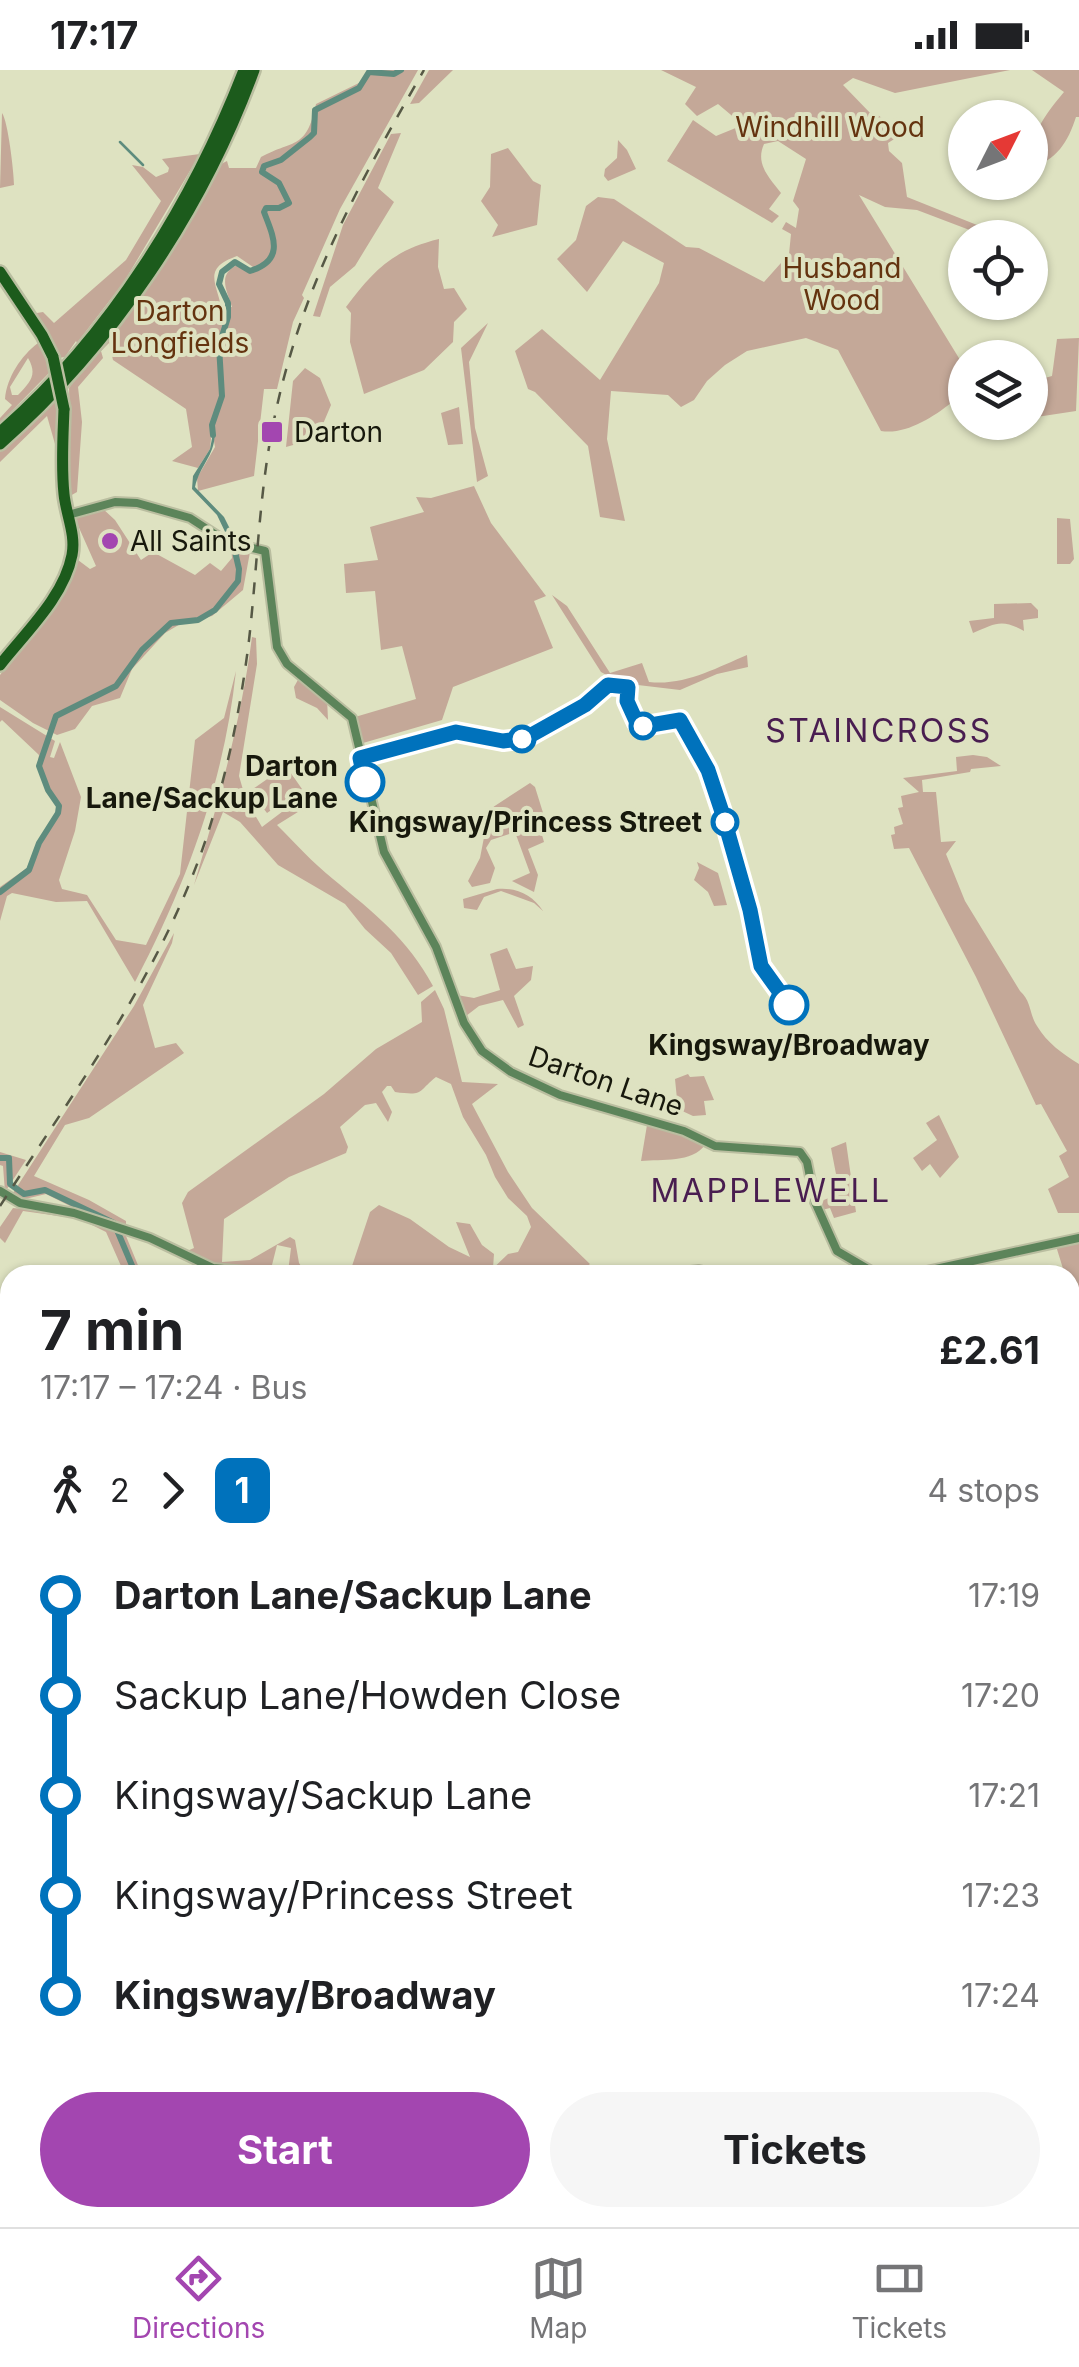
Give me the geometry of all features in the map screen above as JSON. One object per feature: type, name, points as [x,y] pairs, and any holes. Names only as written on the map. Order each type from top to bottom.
[{"type":"highway","points":[[0,432],[60,374],[132,281],[200,169],[244,70]]},
{"type":"highway","points":[[0,444],[66,380],[138,288],[208,172],[254,70]]},
{"type":"highway","points":[[0,272],[52,356],[64,409],[62,471],[73,552],[66,574],[0,665]]},
{"type":"main road","name":"Darton Lane","points":[[68,514],[115,502],[136,504],[190,518],[233,544],[265,551],[277,647],[287,664],[345,709],[355,726],[387,861],[436,947],[464,1023],[482,1052],[511,1072],[560,1095],[684,1132],[715,1146],[800,1152],[806,1158],[815,1202],[836,1251],[860,1265]]},
{"type":"main road","points":[[0,1191],[20,1202],[74,1213],[160,1242],[204,1265]]},
{"type":"main road","points":[[954,1265],[1079,1238]]},
{"type":"green space","name":"Darton Longfields","points":[[367,70],[418,70],[340,209],[302,295],[277,389],[264,389],[254,476],[198,491],[197,478],[215,447],[212,429],[210,449],[198,468],[172,461],[192,447],[186,409],[113,360],[109,343],[101,351],[103,358],[78,387],[82,422],[77,492],[70,496],[69,388],[176,245],[219,165],[227,161],[229,168],[256,168],[261,157],[303,136],[316,104],[363,81]],"holes":[[[237,256],[253,267],[247,272],[237,265],[227,273],[225,283],[232,307],[221,306],[214,276],[220,265]]]},
{"type":"green space","points":[[429,70],[453,70],[419,103],[410,104]]},
{"type":"green space","points":[[661,70],[1010,70],[895,93],[853,78],[843,85],[874,117],[878,115],[902,134],[888,143],[889,151],[902,163],[907,197],[964,220],[948,222],[917,210],[885,207],[859,195],[948,340],[948,405],[918,424],[881,431],[838,350],[806,338],[747,351],[725,365],[694,400],[681,407],[668,395],[611,391],[607,439],[625,521],[600,517],[588,446],[528,389],[515,351],[542,329],[600,380],[659,283],[664,263],[623,241],[587,292],[557,259],[576,240],[586,206],[598,197],[614,199],[686,247],[699,248],[764,282],[789,254],[791,234],[782,229],[786,222],[796,228],[799,209],[793,201],[806,159],[778,141],[764,144],[761,158],[781,193],[769,209],[779,216],[772,223],[667,161],[693,120],[716,136],[743,125],[718,104],[697,116],[685,104],[696,87]]},
{"type":"green space","points":[[1032,70],[1079,70],[1079,117],[1065,142],[1048,159],[1048,112],[1064,92]]},
{"type":"green space","points":[[2,113],[14,185],[0,188]]},
{"type":"green space","points":[[401,133],[378,188],[394,202],[355,266],[330,287],[320,317],[313,316],[343,225],[391,134]]},
{"type":"green space","points":[[618,140],[636,169],[608,181],[605,169],[617,158]]},
{"type":"green space","points":[[508,148],[533,181],[541,185],[537,225],[492,237],[498,225],[481,201],[490,187],[491,154]]},
{"type":"green space","points":[[200,154],[124,282],[77,343],[65,357],[59,358],[36,318],[37,313],[43,312],[54,323],[126,260],[161,201],[132,165],[143,167],[156,177],[168,172],[162,159]]},
{"type":"green space","points":[[439,239],[438,267],[444,289],[454,288],[467,309],[454,322],[453,342],[424,370],[364,394],[350,342],[351,313],[346,307],[385,264],[409,249]]},
{"type":"green space","points":[[488,323],[469,362],[475,428],[488,476],[477,482],[461,348]]},
{"type":"green space","points":[[1079,338],[1076,411],[1048,415],[1048,377],[1052,376],[1057,339]]},
{"type":"green space","points":[[38,343],[44,346],[50,372],[0,423],[12,405],[5,399],[12,375]],"holes":[[[28,358],[29,382],[18,395],[12,395],[10,387]]]},
{"type":"green space","points":[[305,368],[320,378],[331,405],[323,424],[325,436],[286,447],[293,381]]},
{"type":"green space","points":[[58,397],[57,451],[47,416],[0,462],[0,452]]},
{"type":"green space","points":[[459,407],[463,444],[448,445],[441,413]]},
{"type":"green space","points":[[474,486],[491,523],[546,596],[534,601],[553,648],[453,687],[442,720],[363,743],[355,717],[416,699],[402,646],[381,650],[375,591],[346,593],[344,564],[378,560],[370,527],[424,512],[416,497],[431,498]]},
{"type":"green space","points":[[102,508],[115,520],[141,560],[153,552],[195,575],[210,563],[221,571],[232,558],[231,546],[250,552],[243,590],[212,616],[182,623],[165,633],[132,669],[120,698],[92,706],[75,729],[57,735],[0,700],[0,675],[57,598],[78,560],[90,569],[96,566],[76,521],[77,517]]},
{"type":"green space","points":[[1057,518],[1070,519],[1074,559],[1070,564],[1057,564]]},
{"type":"green space","points":[[552,595],[567,606],[610,673],[642,663],[649,682],[662,683],[700,675],[747,655],[748,667],[717,674],[680,690],[621,683],[601,672]]},
{"type":"green space","points":[[1031,603],[1038,610],[1038,618],[1023,620],[1024,631],[998,624],[973,633],[969,621],[994,618],[994,604]]},
{"type":"green space","points":[[252,637],[256,638],[257,664],[239,776],[246,800],[262,827],[311,790],[314,802],[277,825],[401,940],[433,986],[418,995],[391,953],[345,904],[278,865],[240,822],[223,812],[194,885],[235,731]]},
{"type":"green space","points":[[236,671],[222,752],[200,831],[171,907],[135,982],[87,901],[56,902],[12,893],[7,896],[0,921],[0,887],[27,868],[56,805],[37,766],[39,755],[0,722],[0,707],[55,741],[50,757],[54,758],[60,742],[81,797],[59,880],[62,889],[87,895],[116,940],[146,945],[180,874],[195,740],[224,718]]},
{"type":"green space","points":[[299,678],[327,698],[328,720],[317,708],[296,698],[294,687]]},
{"type":"green space","points":[[956,757],[987,757],[1001,766],[922,780],[923,792],[936,792],[941,842],[956,841],[946,854],[965,901],[1027,999],[1034,1022],[1056,1048],[1079,1064],[1079,1213],[1058,1213],[1048,1189],[1069,1177],[1059,1156],[1067,1151],[1041,1104],[1036,1105],[909,848],[894,849],[891,835],[895,834],[894,827],[903,824],[898,808],[903,807],[901,796],[919,792],[903,778],[957,771]]},
{"type":"green space","points":[[286,766],[302,789],[267,813],[250,791]]},
{"type":"green space","points":[[530,783],[535,787],[549,832],[542,835],[544,842],[528,849],[538,875],[534,892],[512,881],[530,873],[515,832],[491,840],[486,848],[495,868],[490,883],[472,887],[468,881],[480,858],[486,827],[481,821],[484,813]]},
{"type":"green space","points":[[697,862],[718,873],[727,905],[714,906],[708,892],[694,880]]},
{"type":"green space","points":[[497,889],[523,893],[543,911],[534,903],[501,891],[484,897],[477,910],[464,908],[463,899]]},
{"type":"green space","points":[[174,933],[143,1005],[155,1048],[176,1043],[184,1053],[89,1118],[65,1125],[34,1176],[126,1221],[126,1236],[138,1265],[121,1265],[106,1232],[80,1219],[23,1211],[5,1243],[0,1238],[0,1227],[13,1208],[72,1214],[110,1226],[46,1194],[21,1200],[11,1196],[134,1006]]},
{"type":"green space","points":[[507,948],[516,969],[533,966],[531,980],[514,996],[524,1025],[518,1028],[503,1000],[479,1006],[466,1016],[457,995],[474,998],[500,990],[490,954]]},
{"type":"green space","points":[[435,990],[444,1009],[462,1082],[498,1084],[472,1104],[532,1208],[590,1264],[496,1265],[508,1254],[518,1252],[531,1227],[527,1216],[508,1198],[495,1177],[463,1117],[451,1084],[436,1077],[416,1093],[395,1092],[387,1086],[382,1092],[392,1112],[388,1122],[376,1103],[365,1105],[340,1127],[348,1147],[346,1153],[289,1177],[224,1219],[222,1262],[250,1260],[290,1237],[295,1240],[300,1265],[289,1265],[291,1248],[277,1245],[272,1265],[217,1265],[187,1251],[194,1248],[182,1203],[188,1192],[324,1094],[376,1049],[422,1022],[421,1002]]},
{"type":"green space","points":[[688,1074],[704,1076],[714,1100],[704,1101],[706,1115],[693,1116],[678,1109],[675,1079]]},
{"type":"green space","points":[[939,1115],[959,1157],[940,1178],[930,1164],[922,1171],[913,1158],[937,1140],[926,1123]]},
{"type":"green space","points":[[647,1125],[683,1133],[705,1145],[685,1157],[641,1161]]},
{"type":"green space","points":[[846,1142],[856,1212],[834,1218],[830,1208],[822,1210],[819,1202],[831,1197],[836,1174],[831,1148]]},
{"type":"green space","points":[[0,1152],[26,1160],[5,1192],[0,1165]]},
{"type":"green space","points":[[379,1205],[410,1219],[470,1257],[456,1222],[470,1224],[482,1245],[494,1254],[493,1265],[352,1265],[370,1212]]},
{"type":"green space","points":[[1079,1241],[1079,1265],[1062,1265],[1056,1246]]},
{"type":"water","points":[[214,428],[211,452],[195,487],[224,517],[236,541],[228,538],[217,515],[192,489],[193,476],[210,449]]},
{"type":"waterway","points":[[213,435],[212,425],[222,396],[219,346],[228,317],[228,303],[219,284],[222,272],[235,262],[250,271],[269,261],[274,246],[264,212],[266,208],[289,203],[279,183],[262,172],[264,166],[281,160],[310,137],[314,133],[315,110],[359,88],[369,72],[394,74],[401,70]]},
{"type":"waterway","points":[[120,142],[143,165]]},
{"type":"waterway","points":[[0,892],[29,870],[39,843],[58,813],[59,806],[39,766],[56,716],[116,686],[142,650],[171,623],[198,620],[215,610],[238,581],[233,543]]},
{"type":"waterway","points":[[0,1158],[9,1158],[10,1184],[24,1194],[45,1190],[114,1223],[132,1265]]},
{"type":"railway","points":[[0,1206],[141,983],[166,936],[206,839],[227,765],[242,690],[264,482],[283,380],[332,243],[424,70]]},
{"type":"bus line","name":"1","points":[[365,782],[360,758],[456,732],[512,742],[543,731],[585,705],[608,685],[628,687],[627,701],[637,723],[645,726],[680,720],[696,746],[722,812],[750,910],[761,966],[789,1005]]},
{"type":"place","name":"Darton","points":[[272,432]]},
{"type":"place","name":"All Saints","points":[[110,541]]},
{"type":"place","name":"Darton Lane/Sackup Lane","points":[[365,782]]},
{"type":"place","name":"Kingsway/Princess Street","points":[[725,822]]},
{"type":"place","name":"Kingsway/Broadway","points":[[789,1005]]},
{"type":"district","name":"STAINCROSS","points":[[879,730]]},
{"type":"district","name":"MAPPLEWELL","points":[[771,1190]]},
{"type":"park label","name":"Windhill Wood","points":[[830,127]]},
{"type":"park label","name":"Husband Wood","points":[[842,284]]}]
